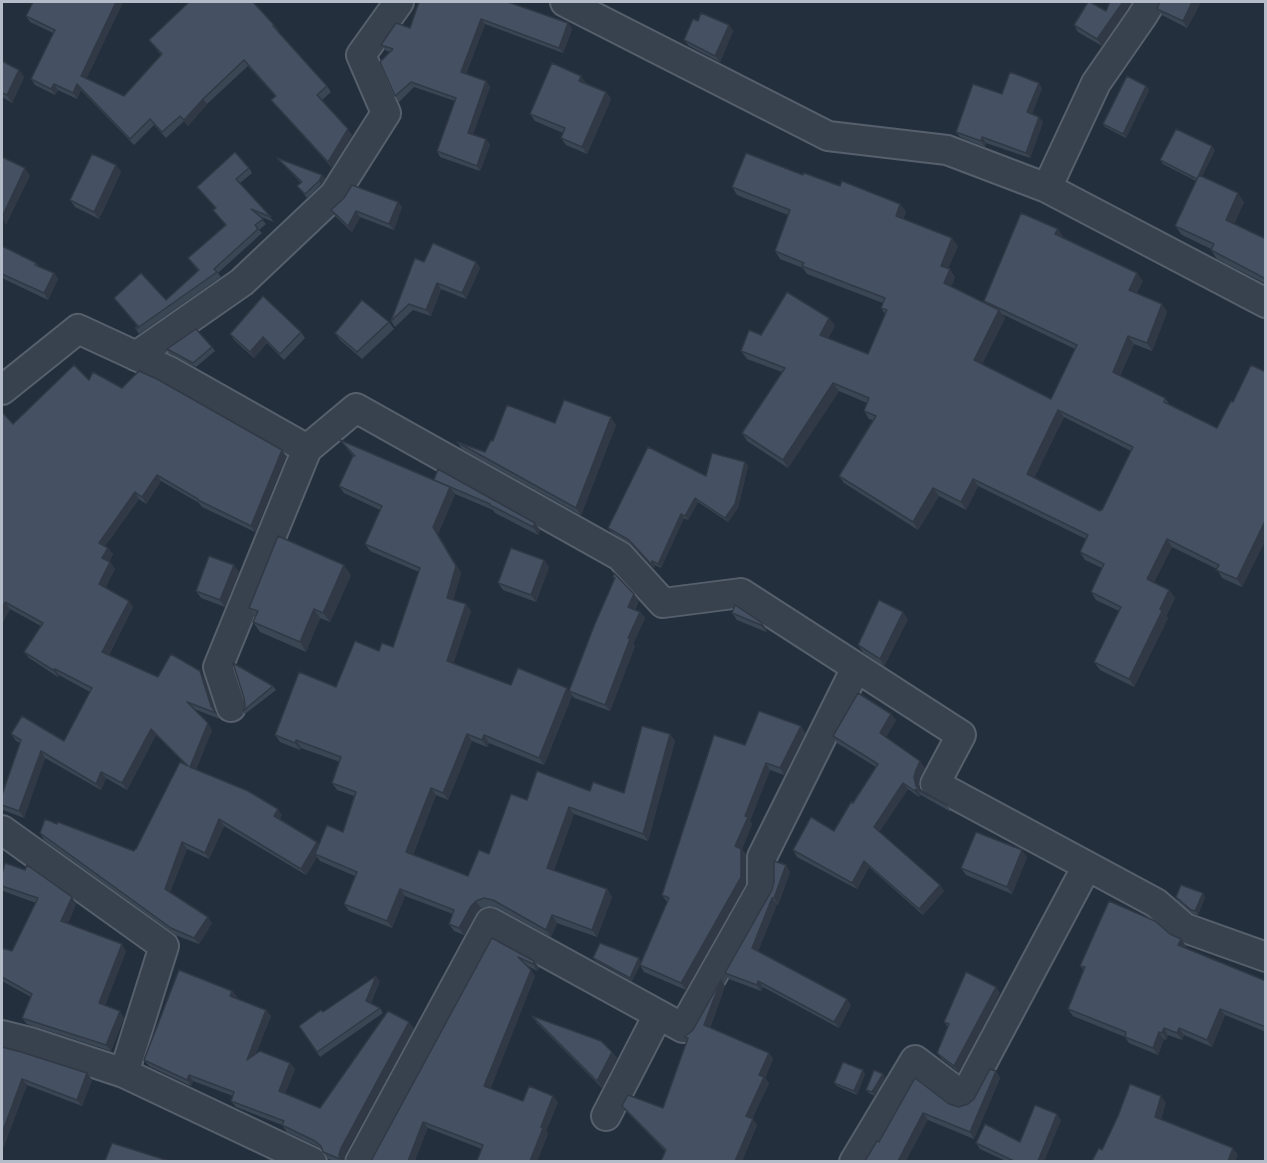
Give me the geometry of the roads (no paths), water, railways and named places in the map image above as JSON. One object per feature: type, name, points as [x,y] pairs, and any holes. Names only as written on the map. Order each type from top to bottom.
[{"type":"street","points":[[136,356],[242,282],[334,195],[386,113],[361,55],[399,2]]},
{"type":"street","points":[[565,2],[828,136],[947,150],[1047,188],[1266,303]]},
{"type":"street","points":[[1047,188],[1096,83],[1150,2]]},
{"type":"street","points":[[2,390],[78,329],[169,371],[307,449]]},
{"type":"street","points":[[231,707],[219,667],[307,449],[356,408],[620,556],[663,603],[741,593],[961,735],[934,784],[1156,903],[1185,928],[1266,957]]},
{"type":"street","points":[[360,1161],[490,922],[682,1028],[762,888],[762,857],[856,668]]},
{"type":"street","points":[[2,830],[164,946],[124,1073]]},
{"type":"street","points":[[854,1161],[915,1060],[963,1097],[1087,867]]},
{"type":"street","points":[[606,1116],[658,1015]]},
{"type":"street","points":[[2,1035],[124,1073],[312,1161]]}]
